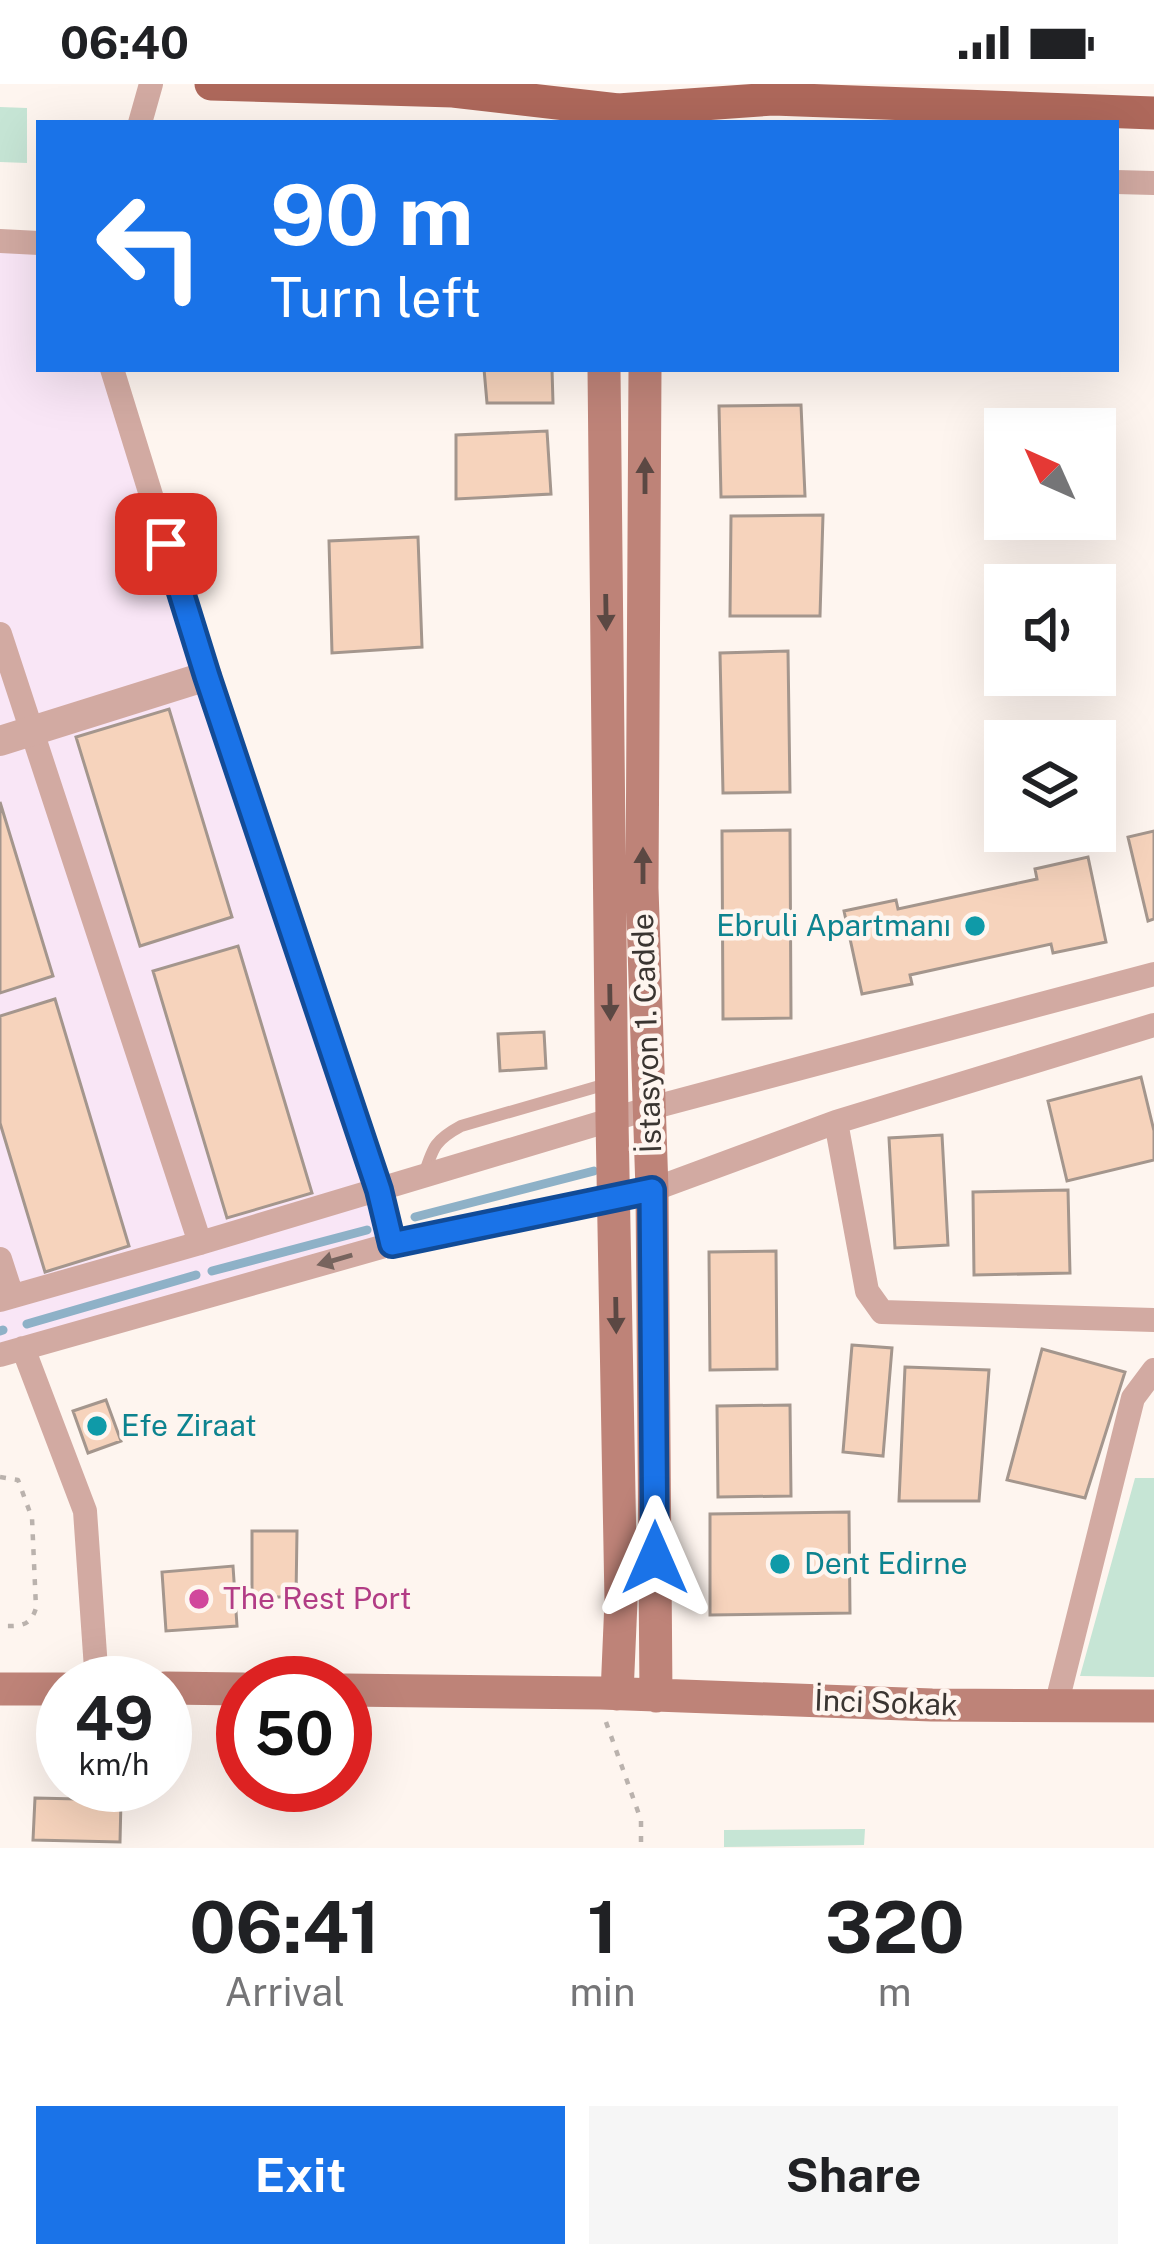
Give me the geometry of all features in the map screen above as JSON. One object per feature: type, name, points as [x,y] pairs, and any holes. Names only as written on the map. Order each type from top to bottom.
[{"type":"main road","points":[[211,84],[453,91],[618,110],[773,99],[916,113],[1154,112]]},
{"type":"main road","name":"İstasyon 1. Cadde","points":[[604,372],[621,1601],[609,1693]]},
{"type":"main road","name":"İstasyon 1. Cadde","points":[[645,372],[642,888],[652,1190],[656,1696]]},
{"type":"main road","points":[[0,1689],[36,1689]]},
{"type":"main road","name":"İnci Sokak","points":[[372,1690],[609,1693],[932,1706],[1154,1706]]},
{"type":"street","points":[[141,120],[151,84]]},
{"type":"street","points":[[1119,182],[1154,183]]},
{"type":"street","points":[[0,241],[36,243]]},
{"type":"street","points":[[113,372],[207,676],[379,1190],[392,1244]]},
{"type":"street","points":[[0,634],[200,1243]]},
{"type":"street","points":[[0,741],[207,676]]},
{"type":"street","points":[[0,1259],[6,1298],[647,1109],[1154,974]]},
{"type":"street","points":[[95,1656],[85,1511],[12,1352],[392,1244],[652,1190],[836,1122],[1154,1025]]},
{"type":"street","points":[[836,1122],[866,1291],[882,1312],[1154,1320]]},
{"type":"street","points":[[1056,1706],[1133,1398],[1154,1370]]},
{"type":"lane","points":[[424,1177],[440,1137],[461,1126],[611,1083]]},
{"type":"path","points":[[0,1478],[18,1480],[32,1518],[36,1608],[33,1619],[24,1625],[0,1626]]},
{"type":"path","points":[[609,1693],[606,1721],[641,1820],[641,1848]]},
{"type":"shaded area","points":[[0,241],[36,243],[36,372],[113,372],[392,1244],[0,1355]]},
{"type":"green space","points":[[0,107],[27,108],[27,163],[0,162]]},
{"type":"green space","points":[[1135,1478],[1154,1478],[1154,1677],[1080,1676]]},
{"type":"green space","points":[[865,1829],[864,1845],[724,1847],[724,1830]]},
{"type":"building","points":[[484,372],[552,372],[553,403],[487,403]]},
{"type":"building","points":[[801,405],[805,496],[721,497],[719,406]]},
{"type":"building","points":[[547,431],[551,494],[456,499],[456,435]]},
{"type":"building","points":[[823,515],[820,616],[730,616],[731,516]]},
{"type":"building","points":[[418,537],[422,647],[332,653],[329,541]]},
{"type":"building","points":[[788,651],[790,792],[723,793],[720,653]]},
{"type":"building","points":[[169,709],[232,917],[140,946],[76,737]]},
{"type":"building","points":[[0,802],[53,976],[0,993]]},
{"type":"building","points":[[790,830],[791,1018],[723,1019],[722,831]]},
{"type":"building","points":[[1154,831],[1154,919],[1148,921],[1128,837]]},
{"type":"building","name":"Ebruli Apartmanı","points":[[1088,857],[1106,942],[1053,953],[1051,944],[910,975],[912,984],[862,994],[844,911],[896,900],[898,909],[1037,879],[1035,869]]},
{"type":"building","points":[[238,946],[312,1193],[227,1218],[153,971]]},
{"type":"building","points":[[55,999],[129,1246],[45,1272],[0,1123],[0,1016]]},
{"type":"building","points":[[544,1032],[546,1068],[500,1071],[498,1034]]},
{"type":"building","points":[[1141,1077],[1154,1131],[1154,1160],[1067,1181],[1048,1101]]},
{"type":"building","points":[[942,1135],[948,1245],[895,1248],[889,1138]]},
{"type":"building","points":[[1068,1190],[1070,1273],[974,1275],[973,1192]]},
{"type":"building","points":[[776,1251],[777,1369],[710,1370],[709,1252]]},
{"type":"building","points":[[852,1345],[892,1348],[883,1456],[843,1452]]},
{"type":"building","points":[[1042,1349],[1125,1372],[1085,1498],[1007,1480]]},
{"type":"building","points":[[905,1367],[989,1370],[979,1501],[899,1501]]},
{"type":"building","name":"Efe Ziraat","points":[[106,1400],[121,1441],[88,1453],[73,1411]]},
{"type":"building","points":[[790,1405],[791,1496],[718,1497],[717,1406]]},
{"type":"building","name":"Dent Edirne","points":[[849,1512],[850,1613],[710,1615],[710,1514]]},
{"type":"building","points":[[252,1531],[297,1531],[296,1597],[252,1597]]},
{"type":"building","name":"The Rest Port","points":[[233,1566],[237,1626],[166,1631],[162,1572]]},
{"type":"building","points":[[35,1798],[36,1812],[121,1812],[120,1842],[33,1840]]},
{"type":"waterway","points":[[415,1217],[594,1171]]},
{"type":"waterway","points":[[212,1271],[367,1230]]},
{"type":"waterway","points":[[27,1324],[196,1275]]},
{"type":"place","name":"Ebruli Apartmanı","points":[[975,926]]},
{"type":"place","name":"Efe Ziraat","points":[[97,1426]]},
{"type":"place","name":"Dent Edirne","points":[[780,1564]]},
{"type":"place","name":"The Rest Port","points":[[199,1599]]},
{"type":"route","points":[[166,544],[379,1190],[392,1244],[652,1190],[655,1558]]}]
